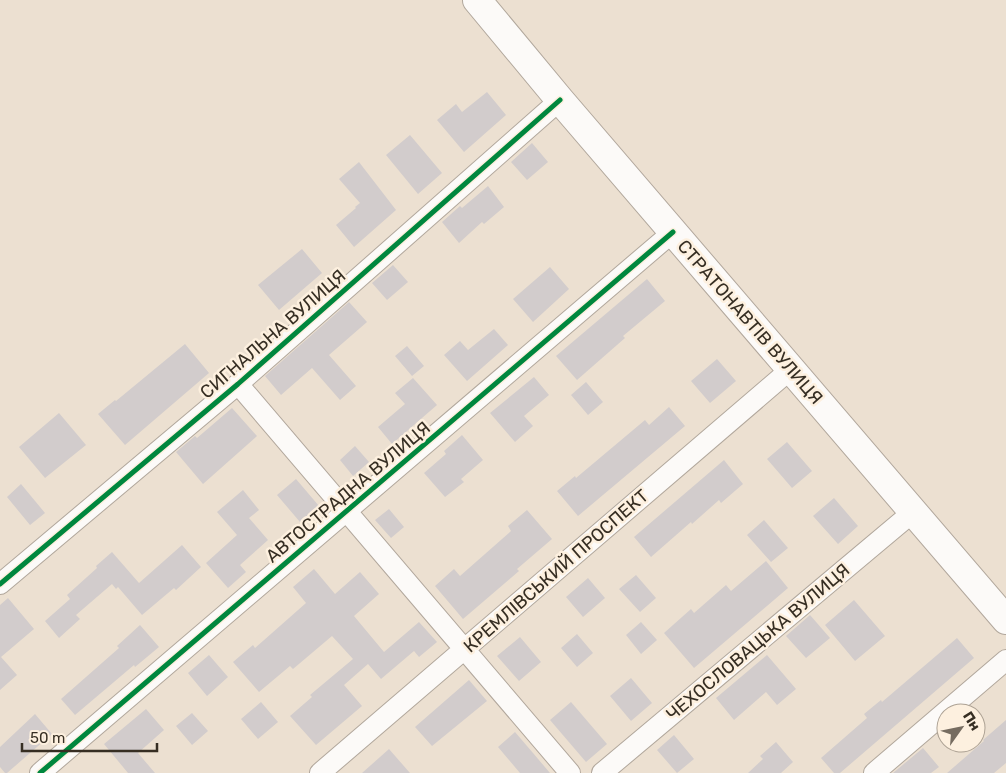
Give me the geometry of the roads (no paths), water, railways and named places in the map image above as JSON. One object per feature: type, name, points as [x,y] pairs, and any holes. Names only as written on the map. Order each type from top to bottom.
[{"type":"main road","name":"СТРАТОНАВТІВ ВУЛИЦЯ","points":[[477,0],[560,100],[1006,620]]},
{"type":"street","name":"СИГНАЛЬНА ВУЛИЦЯ","points":[[0,584],[238,384],[560,100]]},
{"type":"street","name":"АВТОСТРАДНА ВУЛИЦЯ","points":[[40,773],[674,232]]},
{"type":"street","name":"КРЕМЛІВСЬКИЙ ПРОСПЕКТ","points":[[320,773],[791,369]]},
{"type":"street","points":[[238,384],[570,773]]},
{"type":"street","name":"ЧЕХОСЛОВАЦЬКА ВУЛИЦЯ","points":[[602,773],[913,512]]},
{"type":"street","points":[[874,773],[1006,660]]}]
